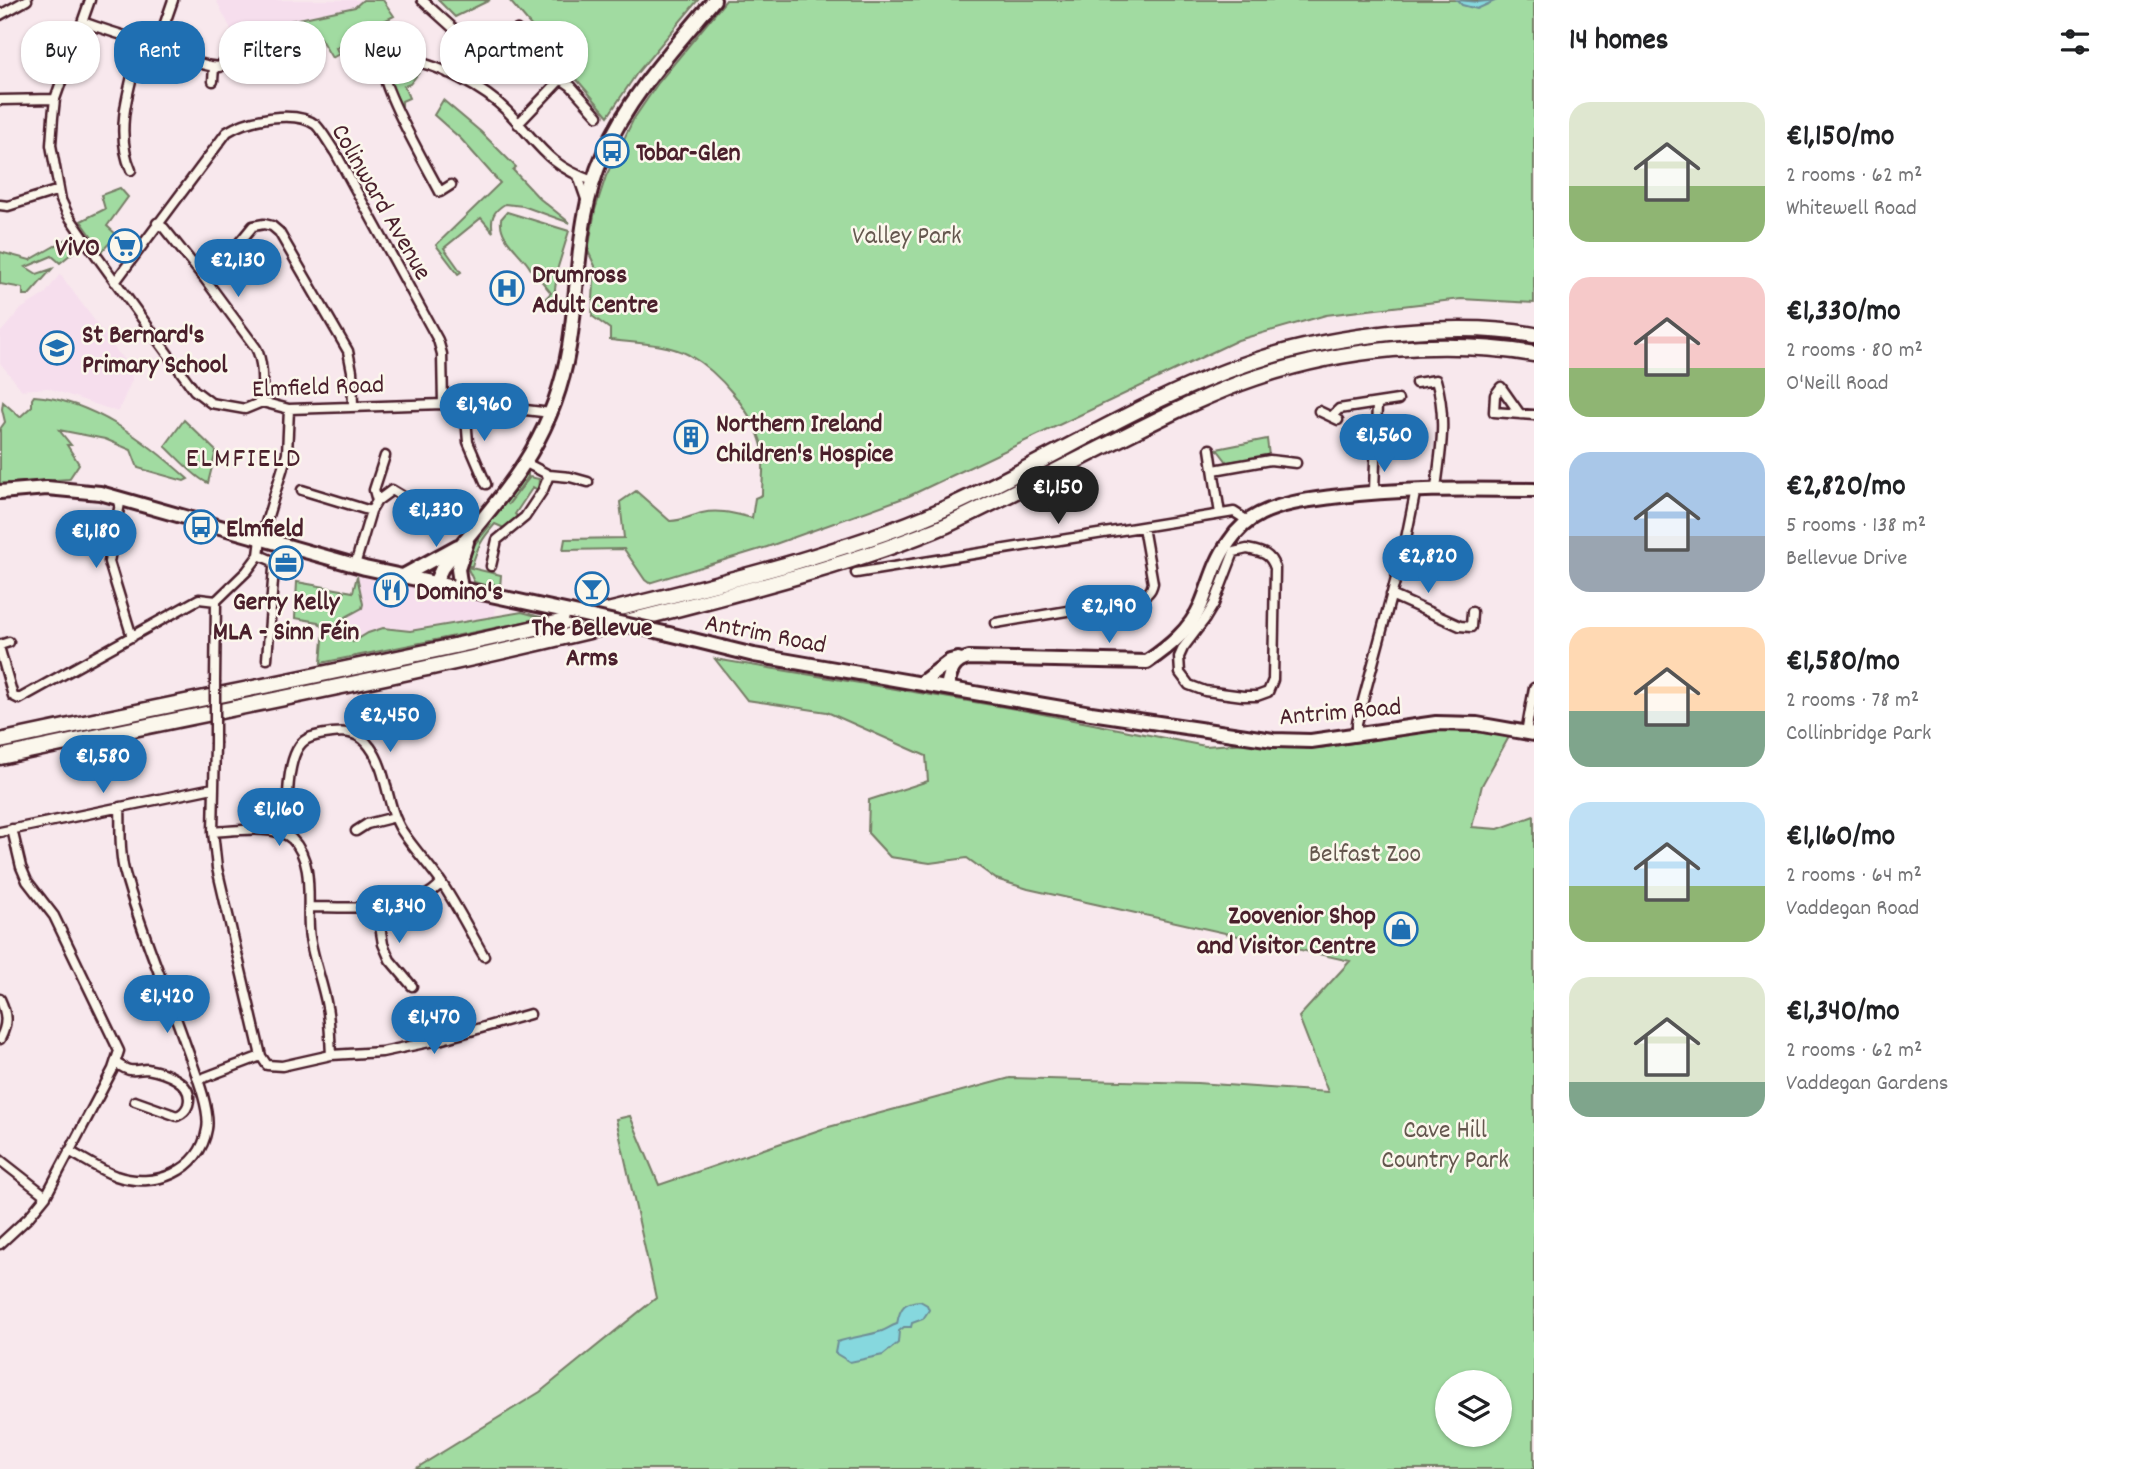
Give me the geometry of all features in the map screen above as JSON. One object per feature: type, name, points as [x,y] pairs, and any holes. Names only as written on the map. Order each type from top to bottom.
[{"type":"highway","points":[[0,741],[474,642],[784,565],[864,540],[933,514],[1187,388],[1262,358],[1299,348],[1329,341],[1415,331],[1452,329],[1534,335]]},
{"type":"highway","points":[[0,757],[532,646],[800,577],[869,555],[947,525],[1211,394],[1293,366],[1362,352],[1402,348],[1477,349],[1534,354]]},
{"type":"main road","points":[[435,583],[442,568],[506,492],[526,463],[551,413],[570,346],[581,231],[587,201],[607,146],[628,110],[714,0]]},
{"type":"main road","points":[[921,683],[950,661],[961,660],[1110,661],[1144,664],[1166,649],[1189,626],[1216,584],[1228,542],[1248,521],[1261,513],[1283,506],[1374,491],[1436,488],[1534,490]]},
{"type":"main road","name":"Antrim Road","points":[[0,492],[58,489],[121,498],[355,565],[754,655],[1091,713],[1273,740],[1311,741],[1436,723],[1477,724],[1530,733]]},
{"type":"main road","points":[[461,589],[458,569],[469,535]]},
{"type":"main road","points":[[403,576],[460,545]]},
{"type":"main road","points":[[947,687],[951,669],[961,660]]},
{"type":"street","points":[[0,15],[27,0]]},
{"type":"street","name":"Elmfield Road","points":[[83,21],[90,0]]},
{"type":"street","points":[[166,21],[173,0]]},
{"type":"street","points":[[422,0],[446,21]]},
{"type":"street","points":[[205,65],[219,67]]},
{"type":"street","points":[[214,66],[214,81]]},
{"type":"street","name":"Elmfield Road","points":[[60,84],[55,99],[51,145],[59,190],[68,215],[182,376],[202,398],[218,405],[245,409],[262,402],[289,409],[443,404],[551,413]]},
{"type":"street","points":[[131,84],[124,113],[125,154],[131,170]]},
{"type":"street","points":[[386,84],[394,104],[440,191],[451,185]]},
{"type":"street","points":[[467,84],[489,96],[550,159],[578,176],[593,181]]},
{"type":"street","points":[[518,124],[556,84]]},
{"type":"street","points":[[568,84],[598,116]]},
{"type":"street","points":[[0,100],[55,99]]},
{"type":"street","name":"Colinward Avenue","points":[[115,282],[227,132],[236,126],[265,119],[301,117],[317,126],[335,152],[438,340],[442,354],[443,404]]},
{"type":"street","points":[[578,176],[587,201]]},
{"type":"street","points":[[0,205],[8,206],[59,190]]},
{"type":"street","points":[[157,223],[205,279],[259,353],[262,402]]},
{"type":"street","points":[[205,279],[253,226],[264,224],[279,232],[348,351],[352,370],[353,406]]},
{"type":"street","points":[[1416,383],[1436,380],[1443,404],[1443,436],[1436,488]]},
{"type":"street","points":[[1318,411],[1335,418],[1339,409],[1398,400]]},
{"type":"street","points":[[1374,491],[1377,404]]},
{"type":"street","points":[[465,405],[468,442],[486,484]]},
{"type":"street","points":[[289,409],[287,454],[261,539],[259,555],[216,601],[213,788],[216,868],[261,1056],[267,1065],[282,1066],[331,1055],[382,1052],[530,1014]]},
{"type":"street","points":[[1520,414],[1534,415]]},
{"type":"street","points":[[1210,449],[1220,514]]},
{"type":"street","points":[[376,501],[374,490],[385,456]]},
{"type":"street","points":[[1214,470],[1270,460],[1296,463]]},
{"type":"street","points":[[526,463],[549,475],[589,482]]},
{"type":"street","points":[[491,566],[497,540],[525,517],[543,490],[549,475]]},
{"type":"street","points":[[1357,735],[1357,723],[1416,489]]},
{"type":"street","points":[[355,565],[376,501],[392,490],[402,496]]},
{"type":"street","points":[[302,491],[371,511]]},
{"type":"street","points":[[121,498],[109,562],[132,637]]},
{"type":"street","points":[[856,573],[1234,512],[1248,521]]},
{"type":"street","points":[[996,623],[1138,600],[1146,595],[1151,591],[1153,583],[1143,527]]},
{"type":"street","points":[[267,659],[273,562],[287,546]]},
{"type":"street","points":[[934,547],[934,559]]},
{"type":"street","points":[[1247,549],[1264,552],[1272,558],[1275,568],[1273,680],[1268,692],[1257,696],[1205,691],[1189,685],[1180,673],[1179,657],[1205,619],[1216,584],[1234,552],[1247,549]]},
{"type":"street","points":[[259,555],[273,562]]},
{"type":"street","points":[[1391,595],[1460,626],[1471,627],[1472,612]]},
{"type":"street","points":[[3,646],[3,670],[13,696],[19,699],[199,599],[216,601]]},
{"type":"street","points":[[1530,733],[1534,688]]},
{"type":"street","points":[[287,835],[291,761],[296,749],[306,740],[323,734],[347,731],[359,736],[377,759],[402,831],[441,883],[484,956]]},
{"type":"street","points":[[0,832],[213,788]]},
{"type":"street","points":[[69,1151],[116,1176],[138,1180],[160,1179],[178,1172],[192,1160],[200,1149],[208,1127],[198,1080],[124,868],[120,807]]},
{"type":"street","points":[[356,831],[368,824],[395,817]]},
{"type":"street","points":[[0,1244],[28,1218],[46,1196],[119,1051],[54,916],[27,881],[12,829]]},
{"type":"street","points":[[213,832],[253,829],[278,832],[287,835],[300,850],[305,865],[310,907],[310,938],[328,1008],[331,1055]]},
{"type":"street","points":[[310,907],[377,908],[401,904],[435,891],[441,883]]},
{"type":"street","points":[[377,908],[383,944],[390,960],[412,986]]},
{"type":"street","points":[[0,999],[7,1014],[5,1031],[0,1039]]},
{"type":"street","points":[[198,1080],[261,1056]]},
{"type":"street","points":[[115,1063],[131,1071],[145,1069],[170,1076],[180,1082],[188,1092],[188,1104],[183,1114],[177,1116],[135,1101]]},
{"type":"street","points":[[0,1160],[46,1196]]},
{"type":"shaded area","points":[[216,0],[363,0],[355,7],[289,21],[227,21]]},
{"type":"shaded area","name":"St Bernard's Primary School","points":[[60,274],[131,370],[132,380],[118,412],[48,388],[22,390],[0,363],[0,333],[21,309],[45,294]]},
{"type":"shaded area","points":[[357,576],[496,602],[495,616],[409,631],[383,628],[354,642],[343,618],[362,608]]},
{"type":"green space","points":[[363,0],[383,0],[394,16],[384,21],[340,21],[340,46],[336,48],[339,54],[332,58],[326,48],[326,21],[289,21],[355,7]]},
{"type":"green space","points":[[438,0],[490,0],[455,17]]},
{"type":"green space","points":[[509,0],[698,0],[637,73],[608,116],[581,84],[588,84],[588,21],[527,21]]},
{"type":"green space","name":"Valley Park","points":[[726,0],[1534,0],[1534,303],[1461,299],[1326,315],[1238,340],[909,496],[767,547],[649,583],[624,549],[563,550],[565,539],[624,538],[620,502],[636,491],[670,521],[715,512],[752,518],[755,498],[762,495],[762,446],[751,420],[734,394],[700,362],[670,348],[610,340],[610,329],[592,316],[595,266],[588,251],[595,210],[606,176],[633,120],[658,83]]},
{"type":"green space","points":[[392,84],[410,84],[404,86],[409,98],[402,101],[402,110]]},
{"type":"green space","points":[[443,100],[481,132],[516,167],[513,170],[539,198],[570,223],[523,206],[505,204],[493,216],[493,232],[481,218],[444,248],[461,272],[458,274],[436,245],[500,183],[461,139],[434,115]]},
{"type":"green space","points":[[120,188],[128,197],[107,226],[117,235],[102,251],[81,221],[105,209],[101,195]]},
{"type":"green space","points":[[507,212],[569,231],[558,267],[553,304],[544,300],[551,293],[539,278],[535,280],[528,264],[504,235],[501,219]]},
{"type":"green space","points":[[74,235],[82,245],[60,263],[52,256],[26,267],[37,274],[52,269],[29,295],[23,295],[23,288],[0,284],[0,252],[30,260]]},
{"type":"green space","points":[[34,396],[77,405],[97,414],[136,437],[188,479],[184,481],[138,468],[131,450],[105,439],[59,430],[71,445],[67,445],[79,464],[69,479],[0,484],[0,429],[5,422],[3,402],[20,417],[32,406]]},
{"type":"green space","points":[[184,420],[216,451],[208,483],[165,446]]},
{"type":"green space","points":[[1267,439],[1269,456],[1227,462],[1217,449]]},
{"type":"green space","points":[[528,472],[528,477],[508,505],[530,477],[539,479],[538,490],[533,487],[515,514],[519,518],[504,528],[495,524],[480,544],[472,566],[468,566],[473,546],[491,524],[480,535],[472,547],[469,554],[467,576],[461,576],[469,546]]},
{"type":"green space","points":[[467,567],[501,575],[500,588],[493,587],[494,584],[489,583],[488,586],[474,582]]},
{"type":"green space","points":[[357,576],[362,608],[344,618],[353,642],[383,628],[410,631],[522,612],[544,618],[321,663],[324,628],[318,622],[295,618],[297,582],[353,592]]},
{"type":"green space","points":[[715,659],[1022,710],[1205,746],[1248,743],[1320,748],[1437,730],[1472,731],[1509,737],[1482,785],[1472,827],[1498,829],[1534,816],[1534,1469],[415,1469],[540,1392],[656,1298],[616,1119],[630,1116],[659,1185],[825,1128],[1010,1078],[1197,1083],[1328,1092],[1299,1017],[1350,961],[1028,889],[996,879],[967,858],[930,863],[890,857],[868,833],[869,800],[928,781],[926,756],[827,712],[747,700]]},
{"type":"water","points":[[1457,0],[1497,0],[1477,9],[1462,5]]},
{"type":"water","points":[[920,1301],[927,1305],[929,1310],[923,1319],[899,1331],[898,1343],[883,1355],[850,1362],[835,1353],[837,1342],[876,1333],[897,1324],[904,1306]]},
{"type":"place","name":"Tobar-Glen","points":[[612,151]]},
{"type":"place","name":"ViVO","points":[[125,246]]},
{"type":"place","name":"Drumross Adult Centre","points":[[507,288]]},
{"type":"place","name":"St Bernard's Primary School","points":[[57,348]]},
{"type":"place","name":"Northern Ireland Children's Hospice","points":[[691,437]]},
{"type":"place","name":"Elmfield","points":[[201,527]]},
{"type":"place","name":"Gerry Kelly MLA - Sinn Féin","points":[[286,563]]},
{"type":"place","name":"The Bellevue Arms","points":[[592,589]]},
{"type":"place","name":"Domino's","points":[[391,590]]},
{"type":"place","name":"Zoovenior Shop and Visitor Centre","points":[[1401,929]]},
{"type":"district","name":"ELMFIELD","points":[[244,456]]},
{"type":"park label","name":"Belfast Zoo","points":[[1365,852]]},
{"type":"park label","name":"Cave Hill Country Park","points":[[1445,1143]]}]
